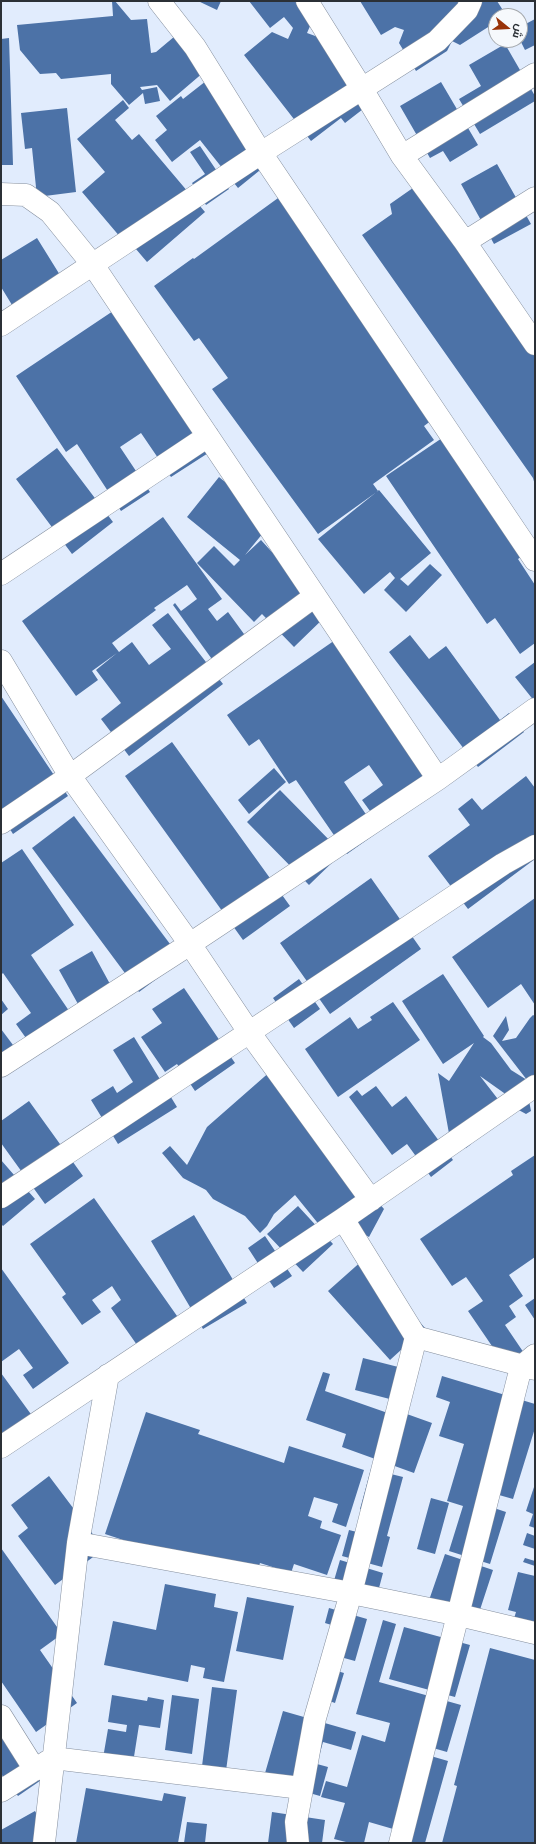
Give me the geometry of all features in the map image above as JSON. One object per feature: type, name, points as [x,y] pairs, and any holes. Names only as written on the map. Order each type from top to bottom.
[{"type":"street","points":[[159,1],[195,47],[261,153],[535,560]]},
{"type":"street","points":[[307,1],[402,156],[533,338]]},
{"type":"street","points":[[1,325],[261,153],[437,41],[467,10],[471,1]]},
{"type":"street","points":[[402,156],[535,74]]},
{"type":"street","points":[[1,194],[26,195],[50,212],[93,265],[438,779]]},
{"type":"street","points":[[465,242],[535,198]]},
{"type":"street","points":[[1,574],[208,436]]},
{"type":"street","points":[[1,824],[70,776],[315,596]]},
{"type":"street","points":[[1,660],[70,776],[190,944],[249,1032],[371,1200]]},
{"type":"street","points":[[1,1066],[190,944],[438,779],[535,709]]},
{"type":"street","points":[[1,1197],[503,864],[535,846]]},
{"type":"street","points":[[1,1447],[343,1219],[535,1086]]},
{"type":"street","points":[[343,1219],[416,1337],[530,1364],[459,1615],[400,1843]]},
{"type":"street","points":[[298,1843],[296,1822],[315,1718],[352,1593],[416,1337]]},
{"type":"street","points":[[44,1843],[78,1543],[108,1375]]},
{"type":"street","points":[[78,1543],[352,1593],[459,1615],[535,1634]]},
{"type":"street","points":[[1,1716],[35,1770]]},
{"type":"street","points":[[1,1791],[53,1758],[301,1788]]},
{"type":"building","points":[[112,1],[115,1],[131,20],[147,19],[151,53],[156,52],[181,31],[211,66],[170,101],[157,85],[140,87],[142,90],[157,87],[160,101],[145,104],[143,93],[129,105],[111,84],[111,74],[61,79],[56,73],[40,74],[20,50],[17,25],[113,16]]},
{"type":"building","points":[[198,1],[221,1],[217,10]]},
{"type":"building","points":[[249,1],[310,1],[317,10],[307,33],[318,37],[367,106],[345,123],[341,118],[311,141],[244,55],[272,32],[288,39],[293,28],[284,17],[270,28]]},
{"type":"building","points":[[360,1],[497,1],[502,8],[488,8],[488,27],[460,45],[452,41],[447,51],[416,71],[399,43],[404,30],[395,27],[381,35]]},
{"type":"building","points":[[535,19],[535,45],[525,50],[524,48],[528,48],[528,23]]},
{"type":"building","points":[[9,38],[13,165],[1,165],[1,39]]},
{"type":"building","points":[[498,48],[507,48],[535,96],[535,101],[480,134],[459,99],[481,86],[469,65]]},
{"type":"building","points":[[206,81],[270,162],[238,188],[200,140],[172,162],[155,140],[167,130],[156,116],[181,96],[183,99]]},
{"type":"building","points":[[441,82],[478,145],[450,162],[443,151],[430,158],[400,106]]},
{"type":"building","points":[[123,100],[129,108],[115,120],[132,140],[139,134],[205,212],[147,262],[124,235],[121,238],[82,192],[105,172],[77,139]]},
{"type":"building","points":[[67,108],[76,192],[37,197],[32,148],[25,149],[21,113]]},
{"type":"building","points":[[200,146],[229,189],[206,205],[192,183],[205,174],[190,152]]},
{"type":"building","points":[[497,164],[531,224],[494,244],[461,184]]},
{"type":"building","points":[[420,183],[535,346],[535,485],[533,478],[362,235],[392,214],[390,204]]},
{"type":"building","points":[[285,193],[440,414],[424,426],[434,440],[373,484],[378,491],[318,534],[212,389],[228,378],[199,338],[194,341],[154,286]]},
{"type":"building","points":[[37,238],[68,288],[20,318],[1,287],[1,260]]},
{"type":"building","points":[[122,305],[216,448],[171,477],[141,433],[120,447],[150,492],[121,511],[77,444],[66,452],[16,376]]},
{"type":"building","points":[[448,434],[528,552],[518,559],[535,585],[535,643],[520,654],[495,618],[487,624],[386,476]]},
{"type":"building","points":[[57,448],[113,522],[72,554],[16,479]]},
{"type":"building","points":[[219,477],[273,521],[245,555],[261,540],[328,614],[294,647],[262,614],[254,622],[197,563],[214,546],[234,566],[240,560],[187,517]]},
{"type":"building","points":[[379,490],[431,553],[400,579],[408,586],[430,564],[442,575],[406,612],[384,590],[395,578],[390,572],[364,594],[318,539]]},
{"type":"building","points":[[163,517],[222,599],[208,609],[217,621],[228,612],[252,645],[219,669],[173,605],[175,603],[181,611],[197,599],[187,585],[154,608],[156,610],[112,643],[119,652],[132,642],[149,665],[171,649],[152,625],[168,613],[223,684],[129,756],[101,719],[121,703],[96,670],[117,653],[92,671],[98,680],[76,696],[22,621]]},
{"type":"building","points":[[410,635],[429,659],[446,646],[500,720],[509,713],[524,732],[478,767],[389,652]]},
{"type":"building","points":[[338,638],[436,793],[383,829],[362,800],[383,785],[369,765],[344,782],[378,832],[347,854],[296,780],[289,784],[259,739],[249,746],[227,715]]},
{"type":"building","points":[[535,662],[535,702],[515,677]]},
{"type":"building","points":[[1,696],[68,796],[13,834],[8,826],[1,831]]},
{"type":"building","points":[[172,742],[290,906],[243,940],[125,776]]},
{"type":"building","points":[[274,768],[286,782],[249,814],[238,800]]},
{"type":"building","points":[[526,776],[535,788],[535,859],[468,909],[428,856],[470,825],[458,809],[472,798],[482,810]]},
{"type":"building","points":[[280,790],[342,853],[309,885],[247,822]]},
{"type":"building","points":[[74,816],[182,960],[139,992],[32,848]]},
{"type":"building","points":[[22,849],[74,925],[31,955],[80,1027],[38,1055],[16,1024],[31,1013],[3,973],[1,975],[1,863]]},
{"type":"building","points":[[371,878],[421,949],[330,1014],[280,943]]},
{"type":"building","points":[[535,898],[535,1005],[521,984],[488,1008],[452,957]]},
{"type":"building","points":[[92,951],[116,995],[83,1013],[59,970]]},
{"type":"building","points":[[443,974],[484,1036],[483,1037],[491,1043],[511,1070],[527,1080],[493,1036],[506,1016],[509,1030],[502,1041],[516,1038],[530,1018],[533,1015],[535,1016],[535,1092],[525,1080],[531,1111],[526,1114],[515,1108],[504,1093],[480,1076],[511,1116],[486,1121],[470,1145],[466,1148],[452,1150],[438,1073],[449,1081],[474,1043],[443,1064],[402,1001]]},
{"type":"building","points":[[299,979],[320,1009],[294,1028],[273,998]]},
{"type":"building","points":[[184,988],[235,1063],[195,1091],[177,1064],[165,1072],[141,1037],[162,1023],[152,1009]]},
{"type":"building","points":[[1,999],[8,1009],[1,1015]]},
{"type":"building","points":[[393,1002],[420,1040],[338,1097],[305,1049],[350,1017],[358,1029],[372,1020],[370,1017]]},
{"type":"building","points":[[1,1029],[19,1053],[1,1067]]},
{"type":"building","points":[[134,1037],[177,1107],[118,1144],[91,1100],[113,1086],[117,1093],[133,1082],[113,1050]]},
{"type":"building","points":[[272,1070],[321,1136],[384,1209],[369,1237],[338,1220],[325,1232],[295,1195],[274,1214],[267,1226],[260,1233],[245,1216],[213,1199],[206,1190],[183,1178],[162,1153],[170,1146],[187,1165],[207,1127]]},
{"type":"building","points":[[376,1086],[392,1107],[406,1096],[453,1160],[431,1177],[407,1144],[392,1155],[349,1097],[357,1090],[362,1096]]},
{"type":"building","points":[[29,1101],[83,1176],[45,1204],[1,1143],[1,1121]]},
{"type":"building","points":[[535,1155],[535,1257],[509,1275],[523,1296],[509,1306],[516,1317],[505,1325],[526,1356],[507,1368],[468,1311],[483,1301],[466,1277],[452,1286],[420,1239],[513,1175],[511,1171]]},
{"type":"building","points":[[1,1160],[35,1199],[3,1226],[1,1224]]},
{"type":"building","points":[[94,1198],[189,1333],[149,1362],[111,1308],[121,1300],[112,1286],[92,1300],[101,1312],[82,1325],[62,1297],[66,1294],[30,1244]]},
{"type":"building","points":[[298,1206],[333,1244],[303,1272],[267,1234]]},
{"type":"building","points":[[194,1215],[247,1303],[203,1329],[151,1241]]},
{"type":"building","points":[[265,1236],[292,1276],[274,1288],[248,1248]]},
{"type":"building","points":[[364,1259],[425,1328],[390,1360],[328,1291]]},
{"type":"building","points":[[1,1268],[69,1363],[33,1389],[23,1375],[33,1368],[19,1349],[1,1362]]},
{"type":"building","points":[[535,1298],[535,1320],[525,1305]]},
{"type":"building","points":[[363,1358],[418,1372],[409,1404],[355,1390]]},
{"type":"building","points":[[323,1372],[330,1374],[325,1391],[402,1418],[404,1413],[432,1423],[414,1473],[342,1447],[346,1434],[306,1420]]},
{"type":"building","points":[[1,1373],[41,1428],[1,1457]]},
{"type":"building","points":[[442,1376],[535,1404],[535,1428],[513,1499],[485,1491],[482,1504],[506,1512],[490,1564],[449,1551],[463,1506],[447,1501],[464,1444],[439,1436],[450,1402],[436,1397]]},
{"type":"building","points":[[146,1412],[200,1430],[198,1434],[284,1463],[289,1446],[364,1470],[346,1527],[332,1522],[338,1504],[314,1497],[308,1516],[322,1521],[320,1528],[341,1535],[327,1575],[294,1564],[291,1573],[260,1563],[253,1583],[105,1534]]},
{"type":"building","points":[[371,1469],[403,1477],[387,1536],[390,1537],[382,1567],[342,1556],[349,1530],[361,1533],[367,1511],[360,1509]]},
{"type":"building","points":[[49,1476],[104,1549],[55,1585],[18,1536],[28,1528],[11,1505]]},
{"type":"building","points":[[535,1484],[535,1528],[529,1526],[533,1514],[526,1511]]},
{"type":"building","points":[[431,1498],[449,1503],[435,1554],[417,1549]]},
{"type":"building","points":[[527,1533],[535,1536],[535,1549],[523,1545]]},
{"type":"building","points":[[1,1548],[62,1634],[40,1650],[77,1703],[36,1732],[1,1681]]},
{"type":"building","points":[[445,1554],[493,1570],[476,1622],[427,1606]]},
{"type":"building","points":[[525,1558],[535,1561],[535,1566],[523,1562]]},
{"type":"building","points":[[340,1560],[383,1573],[375,1603],[333,1584]]},
{"type":"building","points":[[518,1572],[535,1576],[535,1632],[512,1625],[516,1612],[508,1610]]},
{"type":"building","points":[[165,1584],[216,1594],[214,1607],[238,1612],[224,1682],[203,1678],[205,1668],[191,1665],[188,1682],[104,1665],[113,1621],[156,1630]]},
{"type":"building","points":[[247,1597],[294,1606],[283,1660],[236,1651]]},
{"type":"building","points":[[329,1608],[367,1619],[355,1661],[333,1655],[341,1628],[325,1623]]},
{"type":"building","points":[[383,1620],[396,1624],[379,1682],[461,1705],[447,1752],[419,1744],[417,1752],[448,1761],[425,1843],[404,1843],[407,1833],[369,1822],[364,1843],[350,1843],[334,1839],[345,1803],[321,1797],[326,1781],[347,1787],[362,1735],[385,1742],[390,1723],[356,1714]]},
{"type":"building","points":[[404,1627],[470,1645],[455,1697],[389,1679]]},
{"type":"building","points":[[490,1648],[535,1660],[535,1843],[442,1843],[457,1786],[454,1785]]},
{"type":"building","points":[[324,1667],[344,1673],[335,1703],[315,1696]]},
{"type":"building","points":[[212,1687],[237,1690],[225,1778],[201,1774]]},
{"type":"building","points":[[112,1695],[147,1701],[148,1697],[164,1700],[160,1728],[139,1725],[133,1763],[103,1758],[108,1729],[126,1732],[127,1725],[108,1722]]},
{"type":"building","points":[[172,1695],[199,1699],[192,1754],[165,1750]]},
{"type":"building","points":[[1,1704],[50,1774],[18,1796],[1,1774]]},
{"type":"building","points":[[283,1711],[356,1732],[351,1750],[323,1742],[317,1764],[328,1767],[320,1796],[263,1780]]},
{"type":"building","points":[[86,1788],[162,1801],[164,1793],[186,1797],[178,1843],[76,1843]]},
{"type":"building","points":[[35,1811],[53,1843],[1,1843],[1,1830]]},
{"type":"building","points":[[272,1812],[325,1820],[322,1843],[268,1843]]},
{"type":"building","points":[[187,1822],[207,1824],[205,1843],[184,1843]]}]
